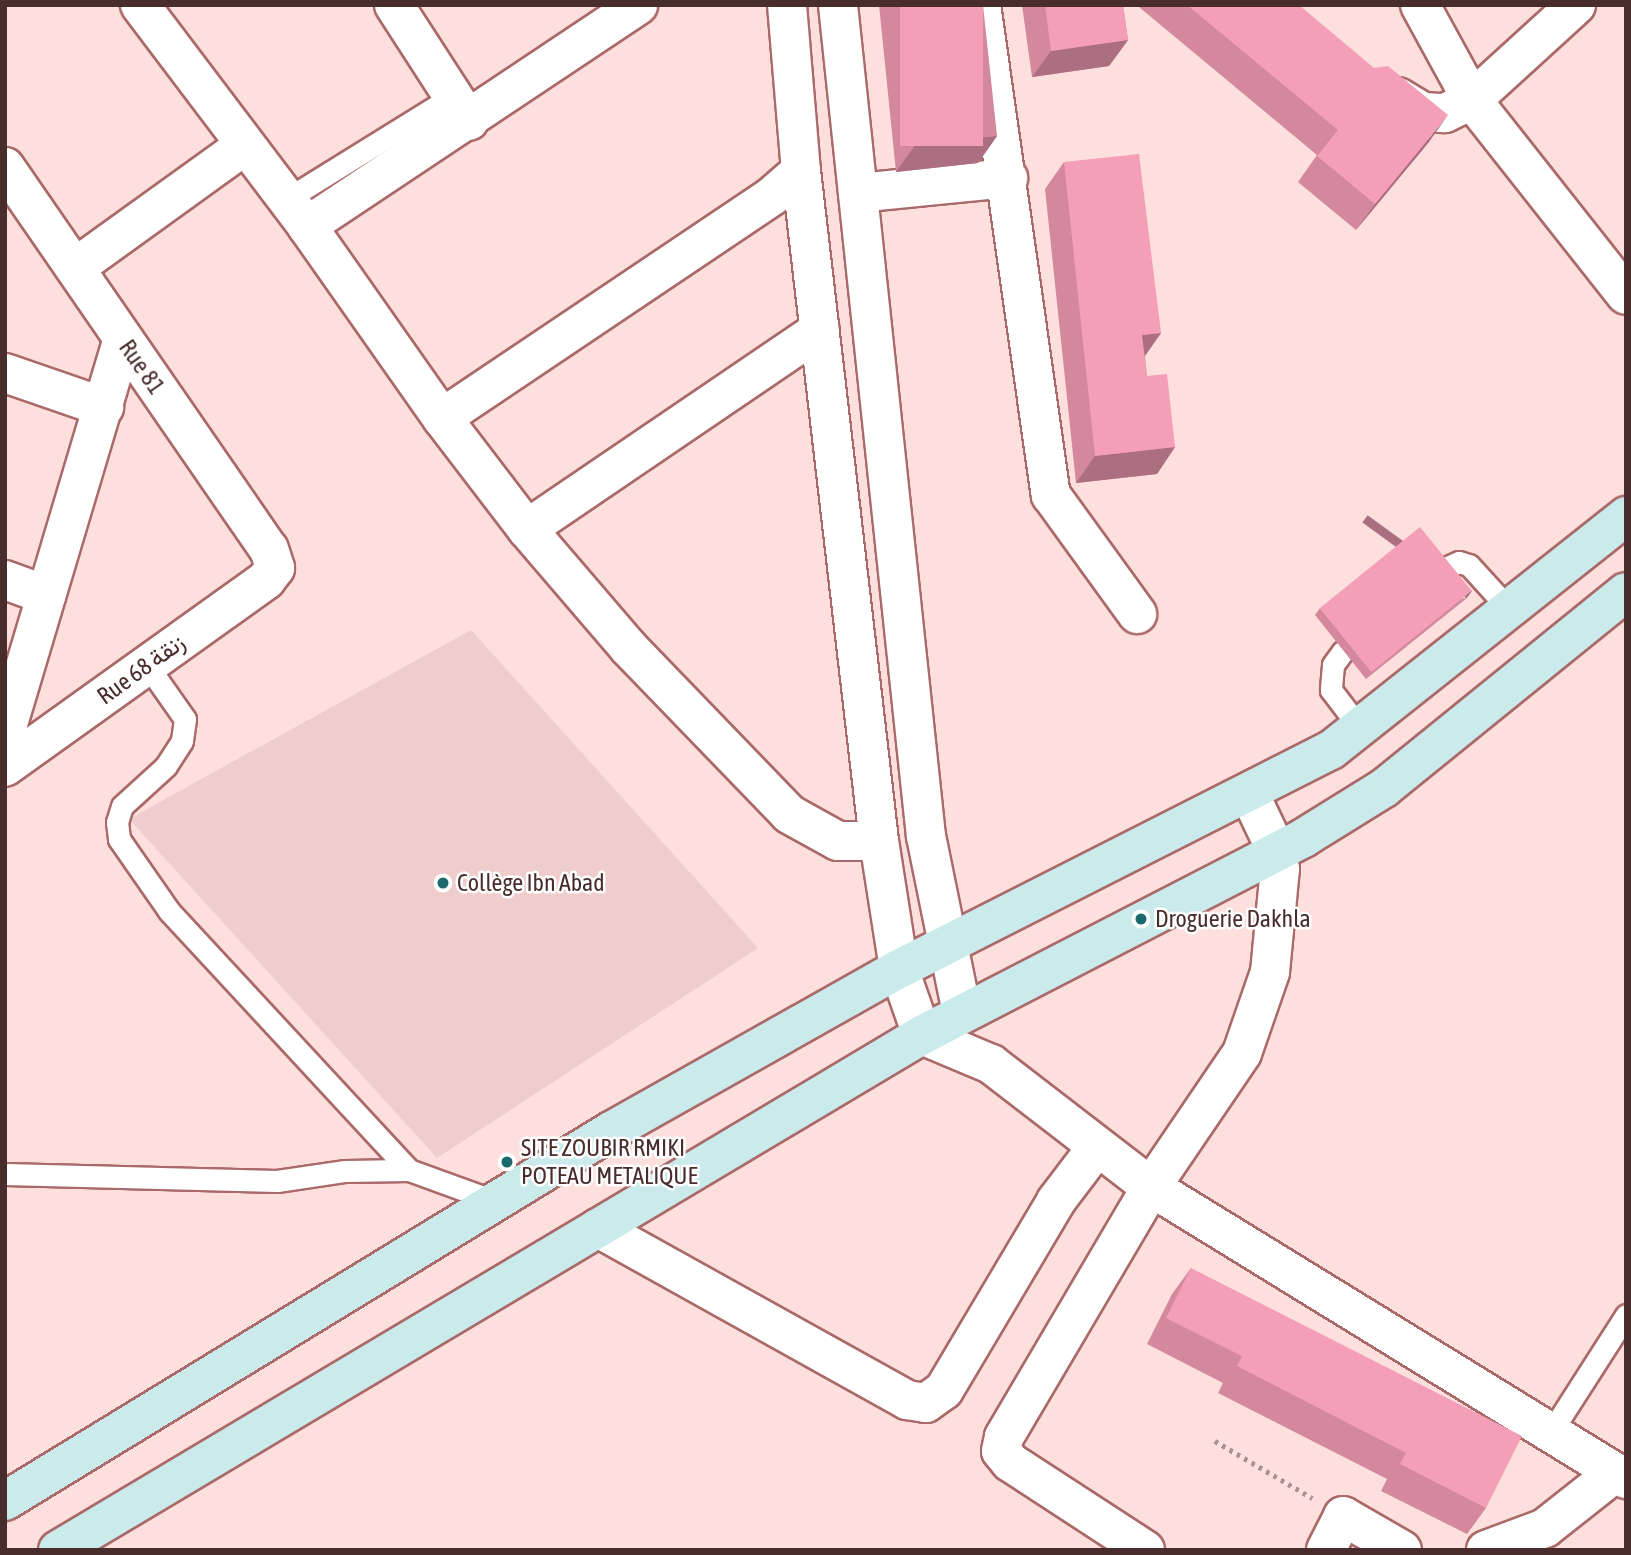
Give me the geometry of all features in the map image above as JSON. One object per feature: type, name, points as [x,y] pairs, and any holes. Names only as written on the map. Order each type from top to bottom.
[{"type":"main road","points":[[5,1501],[611,1131],[899,969],[1331,750],[1626,516]]},
{"type":"main road","points":[[58,1550],[922,1035],[1277,852],[1384,788],[1626,592]]},
{"type":"street","points":[[140,5],[297,212],[442,418],[527,529],[628,648],[789,814],[817,833],[838,841],[879,841]]},
{"type":"street","points":[[394,5],[461,109]]},
{"type":"street","points":[[297,212],[461,109],[638,5]]},
{"type":"street","points":[[787,5],[801,171],[879,841],[899,969],[922,1035],[991,1064],[1151,1187],[1621,1476],[1545,1528],[1486,1550]]},
{"type":"street","points":[[838,5],[926,836],[946,946],[962,1013],[991,1064]]},
{"type":"street","points":[[981,5],[1008,178],[1042,453],[1051,495],[1137,614]]},
{"type":"street","points":[[1420,5],[1472,100],[1626,295]]},
{"type":"street","points":[[1375,78],[1423,112],[1445,113],[1472,100],[1576,5]]},
{"type":"street","points":[[76,267],[245,145]]},
{"type":"street","name":"Rue 81","points":[[5,167],[269,549],[275,568]]},
{"type":"street","points":[[442,418],[772,196],[801,171]]},
{"type":"street","points":[[858,193],[1008,178]]},
{"type":"street","points":[[527,529],[820,330]]},
{"type":"street","points":[[5,734],[122,339]]},
{"type":"street","points":[[5,373],[104,407]]},
{"type":"street","name":"Rue 68 زنقة","points":[[5,767],[266,580],[275,568]]},
{"type":"street","points":[[5,580],[46,594]]},
{"type":"street","points":[[1145,1550],[1010,1462],[1001,1451],[1004,1437],[1151,1187],[1242,1053],[1270,972],[1280,869],[1277,852],[1249,793]]},
{"type":"street","points":[[598,1228],[907,1400],[926,1404],[944,1390],[1056,1201],[1097,1147]]},
{"type":"street","points":[[1326,1550],[1343,1516],[1402,1550]]},
{"type":"lane","points":[[1443,569],[1459,562],[1469,565],[1509,609]]},
{"type":"lane","points":[[1343,651],[1332,665],[1331,690],[1360,727]]},
{"type":"lane","points":[[147,664],[185,719],[181,741],[166,766],[122,806],[117,822],[119,839],[169,911],[409,1170]]},
{"type":"lane","points":[[5,1174],[277,1181],[345,1171],[409,1170],[497,1202]]},
{"type":"lane","points":[[1551,1432],[1626,1315]]},
{"type":"path","points":[[1215,1441],[1343,1516]]},
{"type":"shaded area","name":"Collège Ibn Abad","points":[[471,630],[758,948],[437,1158],[129,819]]},
{"type":"building","points":[[900,5],[983,5],[983,146],[900,146]]},
{"type":"building","points":[[1045,5],[1123,5],[1128,40],[1051,51]]},
{"type":"building","points":[[1187,5],[1299,5],[1374,68],[1388,66],[1448,115],[1375,204],[1317,156],[1338,130]]},
{"type":"building","points":[[1139,154],[1161,333],[1142,335],[1147,376],[1167,374],[1175,447],[1095,456],[1064,162]]},
{"type":"building","points":[[1420,527],[1472,591],[1371,672],[1320,608]]},
{"type":"building","points":[[1191,1268],[1522,1436],[1486,1508],[1400,1464],[1406,1453],[1237,1366],[1242,1356],[1166,1318]]},
{"type":"place","name":"Collège Ibn Abad","points":[[443,883]]},
{"type":"place","name":"Droguerie Dakhla","points":[[1141,919]]},
{"type":"place","name":"SITE ZOUBIR RMIKI POTEAU METALIQUE","points":[[507,1162]]}]
